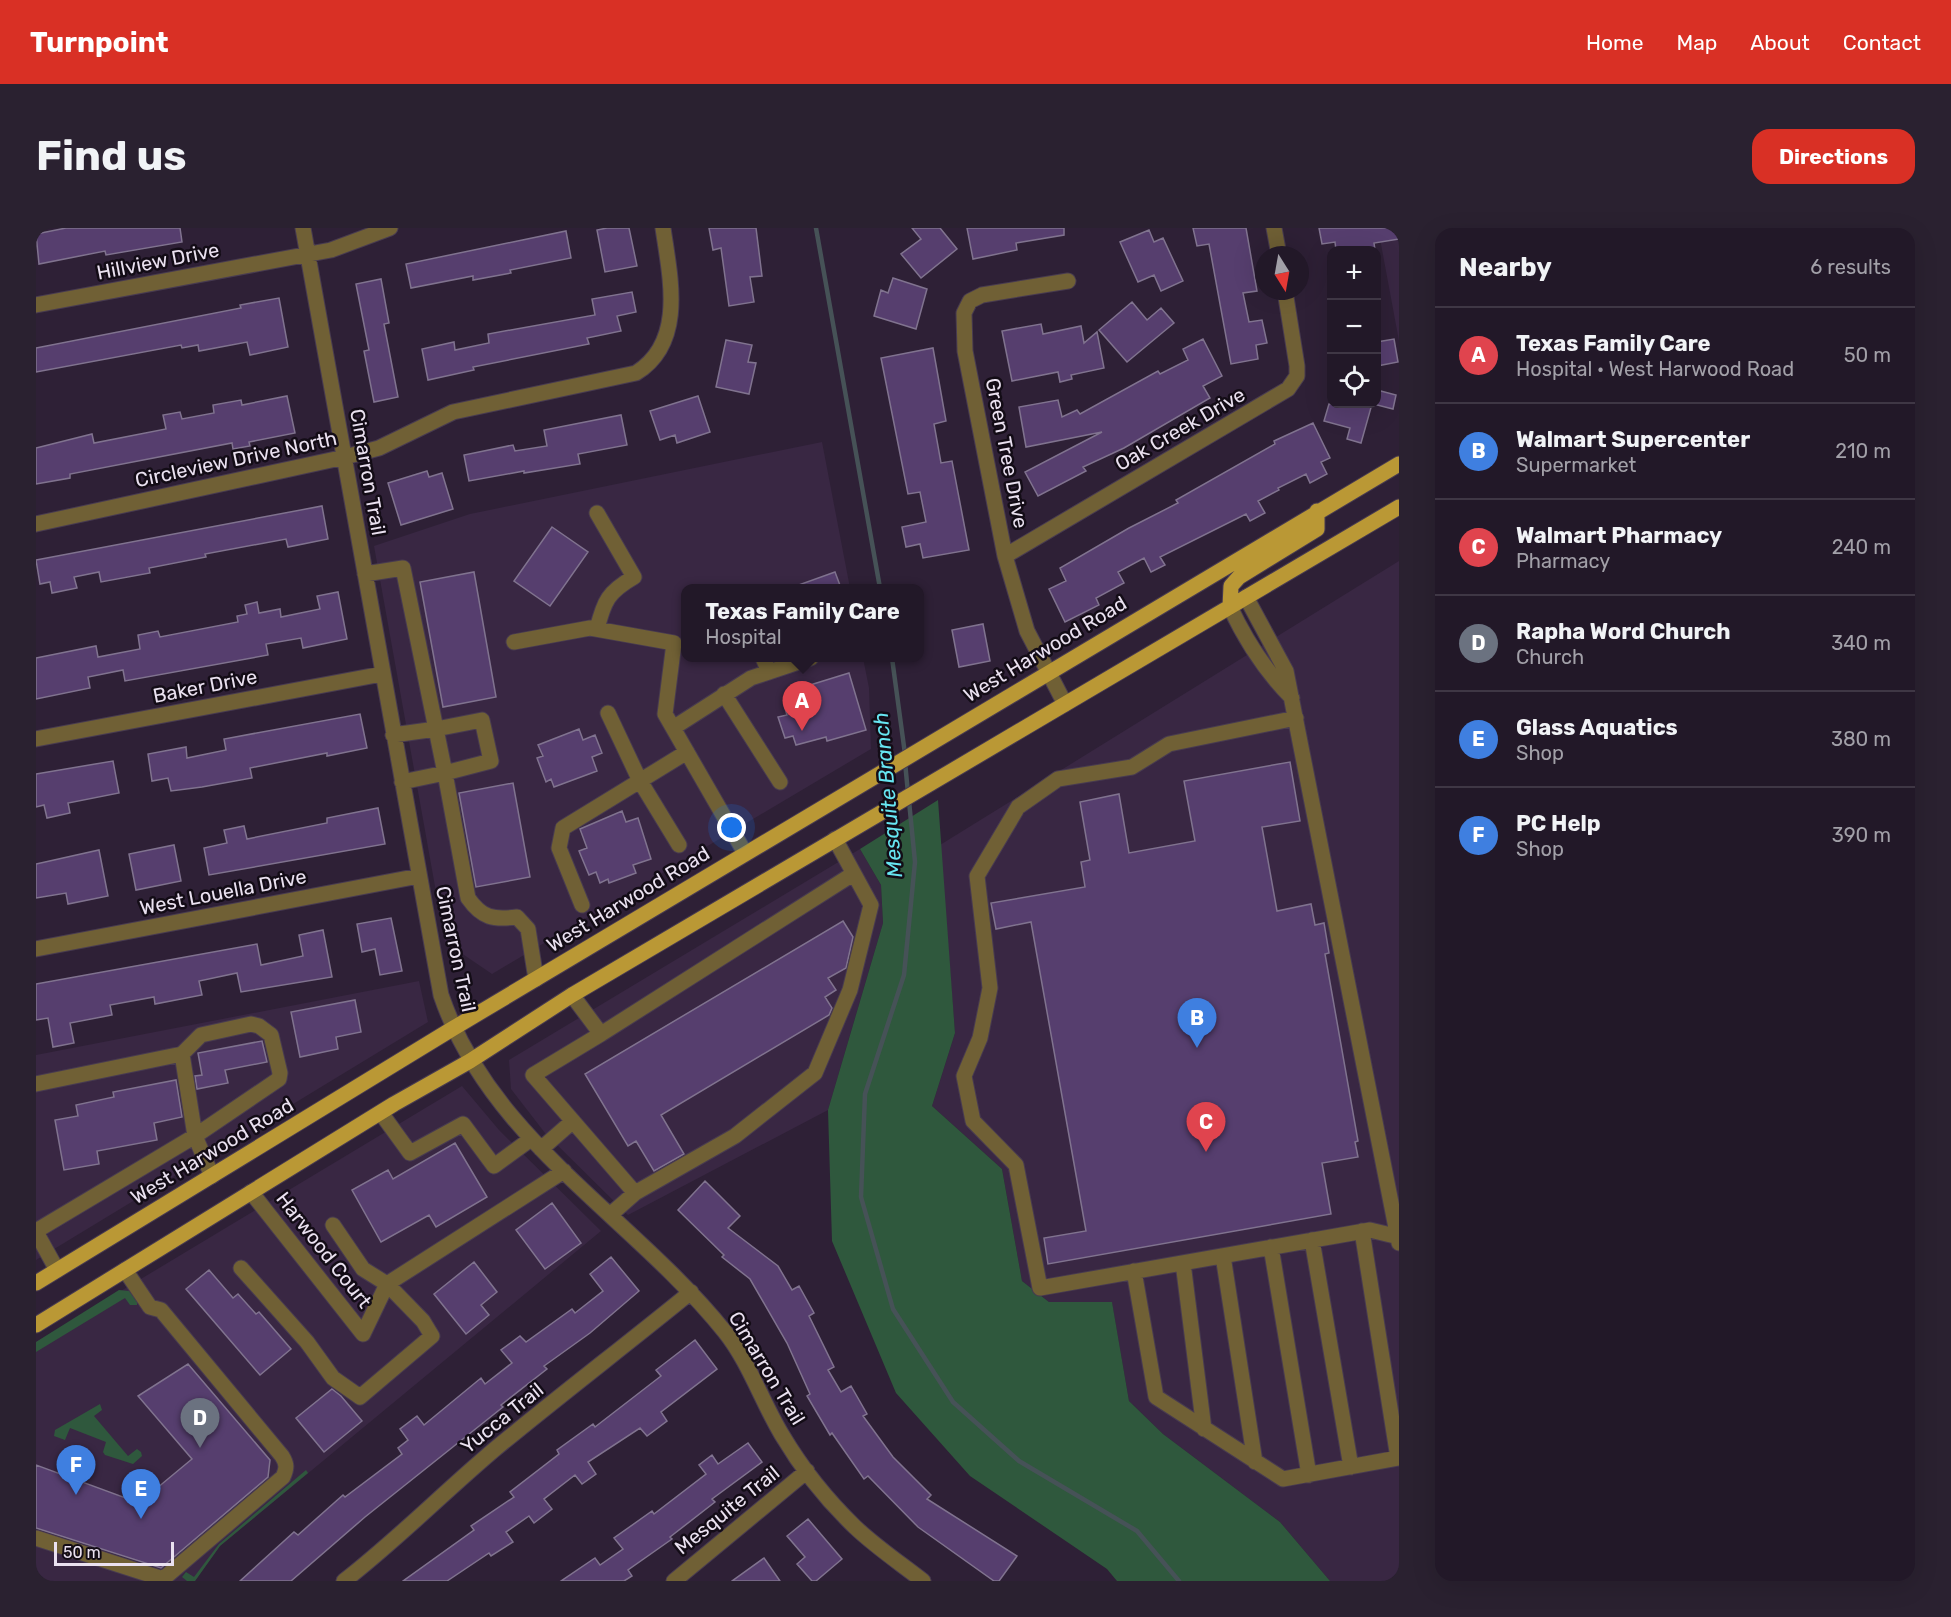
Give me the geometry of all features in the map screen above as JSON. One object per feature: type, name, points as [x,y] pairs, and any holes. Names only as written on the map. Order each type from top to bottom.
[{"type":"main road","name":"West Harwood Road","points":[[36,1283],[452,1029],[1399,464]]},
{"type":"main road","points":[[36,1325],[251,1192],[470,1061],[572,994],[1399,507]]},
{"type":"main road","points":[[1230,607],[1232,586],[1239,577],[1317,529],[1317,511]]},
{"type":"street","name":"Cimarron Trail","points":[[303,228],[441,995],[452,1029],[470,1061],[512,1119],[691,1292],[727,1334],[782,1435],[807,1471],[855,1527],[923,1581]]},
{"type":"street","name":"Hillview Drive","points":[[36,305],[331,250],[390,228]]},
{"type":"street","name":"Circleview Drive North","points":[[36,524],[345,457],[379,448],[453,412],[636,373],[648,366],[662,346],[671,312],[663,228]]},
{"type":"street","points":[[1274,228],[1277,246]]},
{"type":"street","name":"Green Tree Drive","points":[[1065,704],[1018,608],[1005,556],[965,351],[963,313],[970,301],[982,295],[1068,281]]},
{"type":"street","name":"Oak Creek Drive","points":[[1005,556],[1288,389],[1296,376],[1297,366],[1286,300]]},
{"type":"street","points":[[597,513],[634,577],[616,588],[604,604],[597,629]]},
{"type":"street","points":[[365,574],[403,568],[446,773],[468,898],[478,912],[494,920],[517,917],[528,929],[536,979]]},
{"type":"street","points":[[1246,597],[1286,671],[1296,718],[1399,1239],[1370,1230],[1362,1231],[1040,1288],[1016,1165],[973,1121],[964,1076],[980,1038],[990,988],[977,876],[1018,807],[1058,779],[1132,767],[1170,744],[1296,718]]},
{"type":"street","points":[[1230,607],[1241,631],[1270,677],[1292,698]]},
{"type":"street","points":[[514,642],[590,628],[674,643],[664,714],[745,853]]},
{"type":"street","points":[[673,728],[766,665],[783,662]]},
{"type":"street","name":"Baker Drive","points":[[36,739],[382,674]]},
{"type":"street","points":[[724,694],[780,782]]},
{"type":"street","points":[[608,713],[640,781],[679,845]]},
{"type":"street","points":[[393,735],[482,720],[491,761],[402,782]]},
{"type":"street","points":[[582,906],[559,848],[563,828],[687,752]]},
{"type":"street","points":[[610,1215],[634,1193],[735,1136],[815,1073],[850,990],[871,905],[835,839]]},
{"type":"street","points":[[634,1193],[534,1075],[853,874]]},
{"type":"street","name":"West Louella Drive","points":[[36,949],[419,876]]},
{"type":"street","points":[[572,994],[601,1034]]},
{"type":"street","points":[[36,1084],[182,1054],[201,1035],[251,1024],[259,1026],[271,1035],[280,1073],[275,1084],[195,1136],[36,1232],[57,1270]]},
{"type":"street","points":[[182,1054],[195,1136],[212,1176]]},
{"type":"street","points":[[381,1113],[410,1153],[463,1124],[494,1166],[573,1121]]},
{"type":"street","points":[[387,1284],[564,1171]]},
{"type":"street","name":"Harwood Court","points":[[251,1192],[363,1334],[387,1284]]},
{"type":"street","points":[[241,1268],[307,1342],[333,1378],[360,1397],[432,1336],[423,1321],[387,1284],[363,1269],[333,1225]]},
{"type":"street","points":[[1134,1271],[1156,1397],[1283,1479],[1309,1475],[1398,1458],[1362,1231]]},
{"type":"street","points":[[1312,1240],[1351,1467]]},
{"type":"street","points":[[1271,1247],[1309,1475]]},
{"type":"street","points":[[1223,1256],[1255,1462]]},
{"type":"street","points":[[1183,1263],[1204,1429]]},
{"type":"street","points":[[36,1538],[163,1579],[283,1477],[286,1469],[286,1462],[282,1456],[161,1310],[150,1307],[125,1270]]},
{"type":"street","name":"Yucca Trail","points":[[344,1581],[383,1551],[411,1522],[495,1449],[691,1292]]},
{"type":"street","name":"Mesquite Trail","points":[[674,1581],[807,1471]]},
{"type":"shaded area","points":[[1378,228],[1399,228],[1399,341]]},
{"type":"shaded area","points":[[822,442],[849,584],[681,584],[681,662],[864,662],[869,688],[871,749],[492,974],[445,942],[374,546],[470,514]]},
{"type":"shaded area","points":[[1399,561],[1399,1581],[1330,1581],[1280,1522],[1163,1434],[1129,1401],[1112,1303],[1049,1302],[1022,1281],[1002,1169],[932,1106],[955,1033],[940,845]]},
{"type":"shaded area","points":[[860,849],[881,885],[883,923],[828,1110],[628,1215],[545,1133],[511,1089],[509,1060]]},
{"type":"shaded area","points":[[419,981],[428,1022],[36,1260],[36,1055]]},
{"type":"shaded area","points":[[462,1086],[499,1130],[601,1231],[220,1546],[195,1581],[36,1581],[36,1342]]},
{"type":"green space","points":[[938,800],[955,1033],[932,1106],[1002,1169],[1022,1281],[1049,1302],[1112,1302],[1129,1401],[1163,1434],[1280,1522],[1330,1581],[1117,1581],[1107,1569],[970,1476],[896,1393],[832,1241],[828,1110],[883,923],[881,885],[860,849]]},
{"type":"green space","points":[[119,1290],[129,1291],[137,1301],[137,1305],[130,1305],[125,1298],[36,1352],[36,1342]]},
{"type":"green space","points":[[100,1404],[102,1410],[94,1416],[128,1456],[137,1449],[141,1452],[142,1456],[133,1464],[105,1455],[103,1452],[106,1442],[70,1428],[65,1440],[54,1436],[55,1430]]},
{"type":"green space","points":[[306,1470],[308,1473],[220,1546],[195,1581],[187,1581],[182,1577],[186,1572],[194,1577],[219,1544]]},
{"type":"building","points":[[66,228],[180,228],[182,242],[106,255],[105,251],[39,264],[36,234]]},
{"type":"building","points":[[629,228],[637,266],[605,272],[597,230]]},
{"type":"building","points":[[709,228],[756,228],[762,276],[750,277],[754,302],[729,306],[721,248],[713,250]]},
{"type":"building","points":[[912,228],[940,228],[957,249],[921,278],[901,254],[921,239]]},
{"type":"building","points":[[967,228],[1064,228],[1064,235],[1016,243],[1017,250],[973,259]]},
{"type":"building","points":[[1193,228],[1246,228],[1255,291],[1243,293],[1249,322],[1262,320],[1267,343],[1256,345],[1258,359],[1231,364],[1209,244],[1197,246]]},
{"type":"building","points":[[1319,228],[1399,228],[1399,239],[1374,243],[1374,246],[1336,246],[1335,242],[1322,244]]},
{"type":"building","points":[[1149,230],[1154,242],[1163,238],[1183,281],[1161,291],[1154,275],[1138,282],[1120,242]]},
{"type":"building","points":[[566,231],[571,258],[510,270],[511,273],[473,280],[473,276],[411,288],[406,264]]},
{"type":"building","points":[[893,278],[927,289],[916,329],[874,316],[881,290],[888,293]]},
{"type":"building","points":[[381,279],[389,323],[384,324],[398,397],[374,402],[364,351],[369,350],[356,284]]},
{"type":"building","points":[[632,292],[636,312],[617,316],[621,331],[587,338],[589,344],[473,367],[474,370],[428,380],[422,349],[454,342],[455,350],[489,343],[488,334],[595,315],[592,299]]},
{"type":"building","points":[[279,298],[288,347],[250,355],[247,342],[199,351],[198,345],[182,348],[181,345],[36,372],[36,348],[241,308],[240,305]]},
{"type":"building","points":[[1132,302],[1147,320],[1161,308],[1174,323],[1127,362],[1099,330]]},
{"type":"building","points":[[1041,324],[1043,334],[1081,326],[1084,343],[1097,332],[1104,368],[1071,375],[1072,379],[1060,382],[1058,372],[1012,381],[1002,331]]},
{"type":"building","points":[[1203,339],[1222,376],[1203,386],[1210,398],[1124,448],[1083,467],[1086,471],[1038,496],[1025,472],[1102,432],[1026,447],[1019,407],[1058,400],[1062,417],[1077,410],[1080,414],[1158,371],[1160,374],[1188,360],[1183,349]]},
{"type":"building","points":[[1394,339],[1398,362],[1381,365],[1381,341]]},
{"type":"building","points":[[726,340],[752,345],[748,362],[756,363],[749,394],[716,387]]},
{"type":"building","points":[[933,348],[946,421],[934,424],[941,463],[952,461],[969,550],[923,558],[920,544],[906,547],[902,527],[926,522],[920,492],[908,494],[881,358]]},
{"type":"building","points":[[1381,391],[1396,395],[1393,409],[1381,406]]},
{"type":"building","points":[[287,396],[295,433],[249,442],[250,446],[233,449],[232,443],[70,474],[70,478],[36,484],[36,448],[92,434],[94,443],[166,429],[163,415],[180,412],[182,419],[214,413],[213,405],[241,400],[242,405]]},
{"type":"building","points":[[698,396],[710,432],[677,443],[675,435],[660,440],[650,411]]},
{"type":"building","points":[[1328,408],[1371,408],[1361,443],[1347,439],[1350,428],[1324,421]]},
{"type":"building","points":[[621,415],[627,445],[578,454],[580,464],[469,481],[464,455],[513,445],[515,451],[547,446],[544,430]]},
{"type":"building","points":[[1313,423],[1330,458],[1321,462],[1327,474],[1310,483],[1306,474],[1278,488],[1279,490],[1258,501],[1265,513],[1250,521],[1246,514],[1160,557],[1165,565],[1151,572],[1144,558],[1118,572],[1124,583],[1096,598],[1099,605],[1065,622],[1049,589],[1066,581],[1060,568],[1178,503],[1176,500],[1275,444],[1274,441]]},
{"type":"building","points":[[427,471],[429,477],[442,473],[453,509],[401,525],[388,483]]},
{"type":"building","points":[[322,506],[328,539],[288,547],[286,539],[205,554],[206,557],[149,568],[150,573],[101,582],[99,572],[74,577],[77,588],[52,593],[50,582],[40,584],[36,560]]},
{"type":"building","points":[[552,527],[588,552],[550,606],[514,581]]},
{"type":"building","points":[[474,572],[496,697],[443,707],[420,582]]},
{"type":"building","points":[[835,572],[840,584],[801,584]]},
{"type":"building","points":[[338,592],[347,639],[303,648],[301,638],[266,644],[268,655],[125,681],[123,670],[88,677],[90,688],[36,699],[36,658],[96,646],[98,657],[140,649],[138,635],[158,631],[160,637],[238,622],[237,616],[247,614],[245,605],[257,602],[259,613],[280,609],[281,617],[320,609],[317,596]]},
{"type":"building","points":[[983,624],[990,661],[959,667],[952,630]]},
{"type":"building","points":[[849,673],[866,730],[827,741],[826,737],[796,745],[793,736],[785,738],[778,717],[787,715],[784,705],[814,697],[810,685]]},
{"type":"building","points":[[360,714],[367,748],[327,756],[327,753],[250,768],[252,778],[202,787],[171,791],[168,778],[152,781],[148,754],[186,747],[187,758],[226,750],[224,739]]},
{"type":"building","points":[[579,729],[583,740],[595,735],[602,753],[592,757],[597,771],[554,787],[551,779],[546,782],[537,758],[543,756],[538,745]]},
{"type":"building","points":[[113,761],[119,793],[68,803],[70,813],[47,818],[44,805],[36,807],[36,774]]},
{"type":"building","points":[[1290,762],[1300,821],[1262,827],[1277,911],[1311,904],[1315,925],[1324,923],[1329,953],[1325,954],[1358,1141],[1355,1142],[1358,1157],[1322,1163],[1331,1214],[1048,1264],[1044,1238],[1086,1231],[1031,922],[996,929],[991,903],[1085,887],[1081,862],[1090,860],[1080,802],[1119,794],[1129,853],[1195,841],[1184,781]]},
{"type":"building","points":[[513,783],[530,877],[476,887],[459,793]]},
{"type":"building","points":[[378,808],[385,844],[209,875],[204,848],[227,843],[224,830],[244,826],[247,839],[327,823],[327,818]]},
{"type":"building","points":[[622,811],[626,822],[638,818],[651,859],[633,865],[636,873],[609,883],[608,879],[600,883],[596,872],[589,875],[579,851],[587,848],[580,829]]},
{"type":"building","points":[[174,845],[181,881],[136,890],[129,854]]},
{"type":"building","points":[[99,850],[108,896],[68,904],[66,893],[36,898],[36,864]]},
{"type":"building","points":[[391,918],[402,971],[380,975],[375,949],[362,952],[357,924]]},
{"type":"building","points":[[843,921],[853,937],[846,968],[828,978],[836,990],[825,997],[832,1008],[829,1015],[661,1115],[684,1154],[654,1171],[636,1141],[628,1146],[585,1074]]},
{"type":"building","points":[[323,930],[332,977],[241,992],[237,973],[199,981],[202,995],[155,1004],[154,997],[110,1005],[112,1015],[70,1023],[74,1043],[53,1047],[48,1018],[36,1020],[36,984],[257,944],[261,965],[303,956],[299,935]]},
{"type":"building","points":[[355,1000],[361,1032],[336,1037],[338,1049],[300,1057],[291,1012]]},
{"type":"building","points":[[262,1041],[267,1062],[225,1070],[228,1083],[197,1089],[195,1076],[202,1075],[198,1053]]},
{"type":"building","points":[[176,1080],[182,1117],[154,1123],[157,1140],[97,1151],[99,1164],[64,1170],[55,1120],[78,1116],[76,1105],[114,1097],[113,1092]]},
{"type":"building","points":[[455,1143],[487,1197],[436,1227],[429,1215],[381,1242],[352,1190],[388,1170],[393,1179]]},
{"type":"building","points":[[705,1181],[740,1216],[728,1228],[778,1266],[792,1290],[799,1286],[814,1313],[809,1316],[834,1367],[828,1370],[841,1392],[851,1386],[867,1414],[863,1416],[893,1457],[931,1495],[927,1499],[1017,1556],[999,1581],[994,1581],[918,1527],[868,1476],[864,1479],[832,1433],[830,1435],[807,1396],[810,1394],[787,1343],[750,1279],[722,1257],[724,1255],[678,1210]]},
{"type":"building","points":[[552,1203],[581,1243],[545,1269],[516,1230]]},
{"type":"building","points":[[611,1257],[639,1291],[590,1333],[544,1366],[547,1369],[501,1405],[503,1407],[365,1517],[291,1581],[240,1581],[294,1532],[298,1535],[343,1495],[345,1497],[402,1454],[398,1448],[408,1440],[400,1429],[417,1416],[424,1425],[481,1378],[485,1384],[512,1363],[501,1350],[520,1336],[526,1342],[572,1309],[575,1313],[603,1291],[590,1274]]},
{"type":"building","points":[[474,1262],[497,1292],[481,1305],[489,1315],[466,1334],[434,1294]]},
{"type":"building","points":[[209,1270],[233,1298],[238,1294],[256,1314],[259,1312],[291,1349],[260,1375],[186,1289]]},
{"type":"building","points":[[695,1340],[717,1369],[661,1412],[667,1421],[647,1436],[640,1428],[588,1462],[596,1474],[582,1484],[575,1475],[544,1499],[552,1509],[534,1523],[529,1516],[506,1532],[513,1542],[491,1556],[489,1553],[447,1581],[403,1581],[474,1530],[471,1526],[514,1497],[510,1492],[559,1454],[557,1450],[593,1424],[595,1427],[661,1376],[656,1370]]},
{"type":"building","points":[[188,1364],[270,1460],[268,1477],[161,1568],[36,1528],[36,1465],[139,1503],[192,1459],[138,1396]]},
{"type":"building","points":[[332,1389],[362,1421],[324,1452],[296,1418]]},
{"type":"building","points":[[748,1443],[762,1462],[712,1499],[715,1502],[670,1537],[672,1539],[628,1570],[632,1576],[624,1581],[561,1581],[595,1558],[600,1565],[623,1549],[614,1538],[652,1511],[654,1514],[706,1474],[699,1465],[712,1455],[718,1464]]},
{"type":"building","points":[[808,1519],[842,1559],[816,1581],[812,1581],[797,1564],[805,1557],[787,1536]]},
{"type":"building","points":[[764,1558],[780,1581],[732,1581]]},
{"type":"waterway","name":"Mesquite Branch","points":[[816,228],[879,584]]},
{"type":"waterway","name":"Mesquite Branch","points":[[893,662],[905,754]]},
{"type":"waterway","name":"Mesquite Branch","points":[[905,762],[908,793]]},
{"type":"waterway","name":"Mesquite Branch","points":[[909,801],[915,862],[904,975],[865,1094],[861,1197],[893,1309],[953,1402],[1019,1461],[1137,1531],[1179,1581]]},
{"type":"place","name":"Texas Family Care","points":[[802,731]]},
{"type":"place","name":"Walmart Supercenter","points":[[1197,1048]]},
{"type":"place","name":"Walmart Pharmacy","points":[[1206,1152]]},
{"type":"place","name":"Rapha Word Church","points":[[200,1448]]},
{"type":"place","name":"PC Help","points":[[76,1495]]},
{"type":"place","name":"Glass Aquatics","points":[[141,1519]]}]
